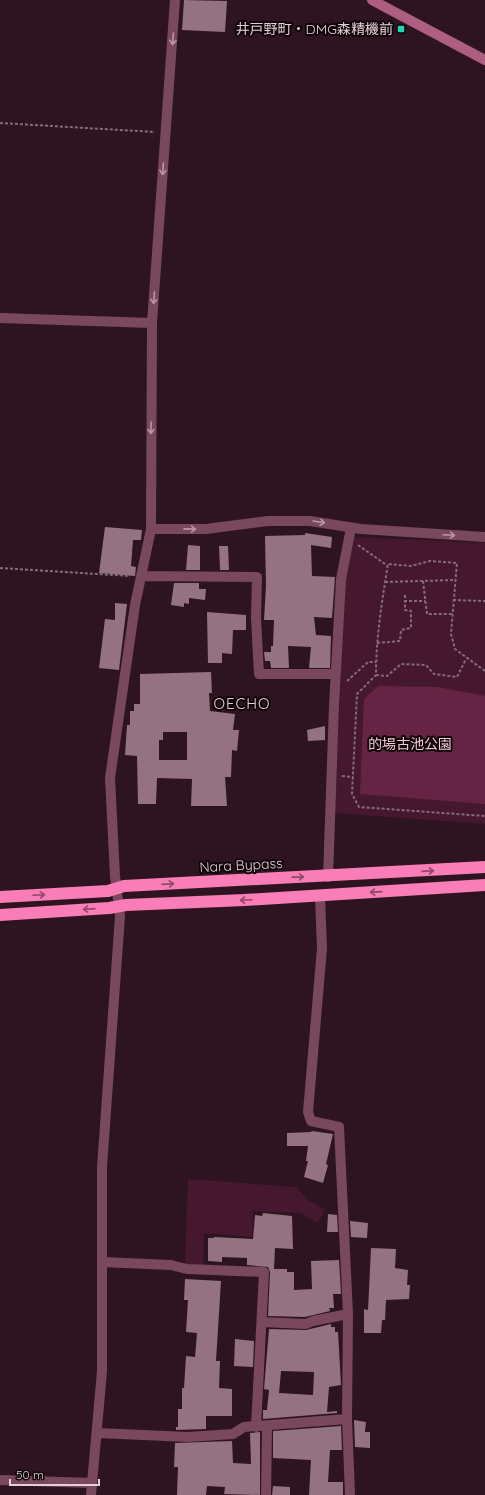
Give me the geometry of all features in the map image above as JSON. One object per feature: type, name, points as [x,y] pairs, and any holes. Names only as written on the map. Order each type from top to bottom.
[{"type":"highway","name":"Nara Bypass","points":[[0,897],[108,891],[124,886],[266,878],[328,877],[485,867]]},
{"type":"highway","points":[[0,915],[118,907],[133,904],[320,896],[485,885]]},
{"type":"main road","points":[[372,0],[485,60]]},
{"type":"street","points":[[91,1495],[98,1433],[102,1371],[102,1167],[120,916],[118,907],[110,778],[135,605],[151,529],[152,323],[175,0]]},
{"type":"street","points":[[0,318],[152,323]]},
{"type":"street","points":[[151,529],[206,529],[268,521],[310,521],[351,528],[485,536]]},
{"type":"street","points":[[328,877],[339,678],[341,579],[351,528]]},
{"type":"street","points":[[141,576],[257,577],[256,618],[259,674],[339,678]]},
{"type":"street","points":[[320,896],[322,948],[308,1112],[311,1121],[339,1126],[348,1314],[347,1419],[350,1495]]},
{"type":"street","points":[[102,1262],[171,1265],[187,1269],[264,1272],[262,1322],[259,1342],[256,1427]]},
{"type":"street","points":[[262,1322],[306,1324],[313,1321],[348,1314]]},
{"type":"street","points":[[98,1433],[188,1437],[233,1434],[244,1427],[347,1419]]},
{"type":"street","points":[[266,1495],[267,1426]]},
{"type":"street","points":[[0,1480],[92,1483]]},
{"type":"path","points":[[0,123],[166,133]]},
{"type":"path","points":[[353,544],[361,546],[388,566]]},
{"type":"path","points":[[388,566],[388,564],[411,566],[430,561],[457,563],[451,634],[455,649],[466,659],[485,671]]},
{"type":"path","points":[[388,566],[377,643],[376,675],[357,694],[352,794],[359,807],[485,816]]},
{"type":"path","points":[[0,568],[141,576]]},
{"type":"path","points":[[385,582],[456,580]]},
{"type":"path","points":[[423,581],[427,614],[452,614]]},
{"type":"path","points":[[377,643],[400,641],[401,630],[411,628],[411,611],[405,610],[405,595]]},
{"type":"path","points":[[453,600],[485,602]]},
{"type":"path","points":[[405,601],[425,601]]},
{"type":"path","points":[[376,675],[387,676],[401,664],[426,665],[434,674],[457,677],[466,659]]},
{"type":"path","points":[[339,678],[347,681],[368,662],[376,662]]},
{"type":"path","points":[[335,776],[353,777]]},
{"type":"green space","name":"的場古池公園","points":[[355,537],[485,543],[485,824],[335,813],[345,578]]},
{"type":"green space","points":[[188,1179],[296,1187],[308,1200],[325,1210],[317,1223],[301,1213],[253,1211],[252,1237],[204,1233],[203,1268],[185,1266]]},
{"type":"shaded area","points":[[378,686],[437,687],[485,696],[485,804],[360,794],[364,699]]},
{"type":"building","points":[[184,0],[227,1],[225,32],[182,30]]},
{"type":"building","points":[[105,527],[142,530],[141,540],[133,540],[131,566],[136,567],[135,576],[99,573]]},
{"type":"building","points":[[305,533],[332,537],[331,548],[311,545],[312,576],[335,577],[332,618],[314,617],[316,635],[331,636],[330,668],[309,668],[311,647],[288,646],[289,668],[271,668],[270,661],[265,661],[264,652],[271,652],[271,646],[273,646],[274,620],[264,620],[266,586],[265,536],[305,535]]},
{"type":"building","points":[[188,545],[200,546],[200,570],[186,570]]},
{"type":"building","points":[[219,546],[228,546],[229,570],[220,570]]},
{"type":"building","points":[[174,583],[199,583],[199,589],[206,589],[205,600],[189,598],[189,604],[184,603],[184,607],[171,605]]},
{"type":"building","points":[[115,603],[127,604],[119,670],[99,668],[105,619],[115,620]]},
{"type":"building","points":[[207,612],[246,615],[246,630],[233,630],[232,654],[222,653],[222,663],[208,663]]},
{"type":"building","points":[[211,672],[212,693],[209,693],[210,711],[235,714],[233,730],[239,730],[237,751],[232,750],[231,777],[225,777],[227,806],[191,806],[192,779],[157,778],[156,804],[138,804],[137,756],[125,755],[127,725],[130,725],[130,711],[134,711],[134,704],[140,704],[140,674]],"holes":[[[163,732],[187,732],[187,760],[159,760],[159,740],[163,740]]]},
{"type":"building","points":[[325,726],[325,740],[308,741],[307,730]]},
{"type":"building","points":[[312,1131],[333,1134],[326,1164],[328,1165],[323,1183],[304,1177],[308,1161],[306,1161],[308,1146],[287,1146],[287,1133]]},
{"type":"building","points":[[263,1213],[292,1216],[293,1249],[275,1248],[274,1269],[287,1269],[287,1272],[294,1272],[294,1290],[312,1289],[311,1261],[339,1260],[341,1294],[333,1294],[334,1308],[329,1308],[330,1311],[305,1317],[268,1316],[270,1272],[268,1267],[247,1265],[247,1258],[222,1257],[222,1262],[208,1261],[208,1238],[253,1239],[255,1215],[262,1216]]},
{"type":"building","points":[[328,1214],[337,1215],[338,1232],[327,1232]]},
{"type":"building","points":[[350,1221],[368,1223],[367,1238],[351,1237]]},
{"type":"building","points":[[371,1248],[396,1249],[395,1268],[408,1270],[407,1285],[410,1285],[409,1299],[386,1300],[385,1320],[382,1320],[381,1333],[364,1333],[364,1309],[368,1310]]},
{"type":"building","points":[[185,1279],[221,1281],[216,1361],[220,1361],[219,1388],[232,1389],[232,1416],[206,1416],[206,1429],[176,1430],[176,1427],[178,1427],[178,1409],[182,1409],[182,1388],[184,1388],[186,1356],[195,1357],[197,1333],[186,1332],[188,1300],[184,1300]]},
{"type":"building","points":[[331,1324],[331,1327],[335,1327],[335,1332],[338,1332],[341,1385],[329,1387],[327,1412],[337,1411],[337,1413],[263,1419],[263,1410],[267,1410],[269,1390],[264,1389],[269,1329],[306,1330]],"holes":[[[281,1371],[314,1372],[313,1395],[279,1393]]]},
{"type":"building","points":[[235,1339],[254,1341],[253,1367],[234,1366]]},
{"type":"building","points":[[354,1420],[366,1422],[365,1432],[370,1432],[370,1448],[355,1447]]},
{"type":"building","points":[[341,1426],[342,1450],[330,1450],[328,1482],[343,1482],[343,1495],[309,1495],[311,1460],[273,1458],[273,1431]]},
{"type":"building","points":[[260,1432],[260,1495],[224,1494],[225,1487],[207,1486],[206,1495],[177,1495],[178,1467],[174,1467],[175,1443],[232,1441],[233,1463],[251,1464],[250,1433]]},
{"type":"building","points":[[273,1486],[290,1487],[290,1495],[272,1495]]},
{"type":"place","name":"井戸野町・DMG森精機前","points":[[401,29]]},
{"type":"district","name":"OECHO","points":[[242,704]]}]
